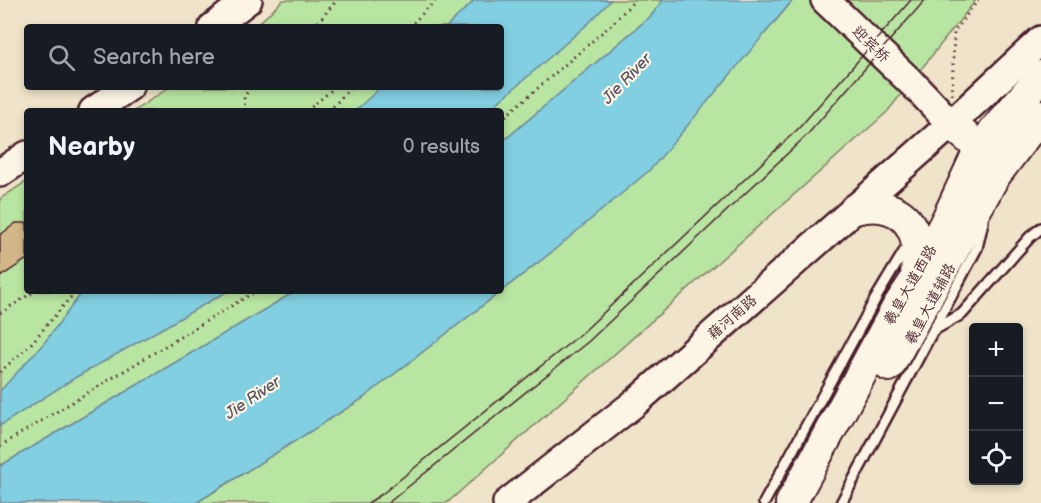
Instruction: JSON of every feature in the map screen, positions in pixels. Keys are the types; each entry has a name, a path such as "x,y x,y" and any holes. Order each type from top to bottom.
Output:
{"main road":[{"path":"217,24 248,0"},
{"name":"迎宾桥","path":"825,0 951,124"},
{"name":"藉河南路","path":"507,503 636,402 951,124 1039,50"},
{"name":"羲皇大道西路","path":"791,503 898,306 916,279 929,226 980,148 1039,50"},
{"path":"98,108 124,90"},
{"name":"羲皇大道西路","path":"814,503 923,327 994,177 1041,115"},
{"path":"951,124 980,148 994,177"},
{"path":"0,173 24,157"},
{"path":"855,209 869,205 883,206 896,211 907,221 929,226"}],"lane":[{"path":"994,177 1041,121"},
{"path":"764,503 876,298 929,226"},
{"path":"923,327 962,314 1030,237 1041,228"},
{"name":"羲皇大道辅路","path":"842,503 923,327"}],"path":[{"path":"317,24 337,0"},
{"path":"412,24 436,0"},
{"path":"504,117 612,24 635,0"},
{"path":"951,124 954,32 978,0"},
{"path":"245,108 244,97 249,90"},
{"path":"310,108 332,90"},
{"path":"332,108 348,90"},
{"path":"0,313 30,294"},
{"path":"0,372 29,346 73,294"},
{"path":"0,446 251,294"}],"green space":[{"path":"283,0 663,0 651,16 504,140 504,108 138,108 166,90 504,90 504,24 258,24"},
{"path":"793,0 976,0 887,112 447,503 196,503 362,399 498,294 504,294 504,289 553,251 767,31"},
{"path":"24,183 24,294 291,294 0,466 0,199"}],"water":[{"path":"475,0 611,0 590,22 491,108 358,108 378,90 504,90 504,24 449,24"},
{"name":"Jie River","path":"663,0 793,0 651,169 504,289 504,140 651,16"},
{"path":"81,294 223,294 73,379 0,426 0,391 44,343"},
{"name":"Jie River","path":"291,294 498,294 362,399 196,503 0,503 0,466"}],"building":[{"path":"16,223 24,223 24,261 0,277 0,235"}],"tram line":[{"path":"368,503 582,333 799,128 911,0"},
{"path":"388,503 589,341 807,135 925,0"}]}
